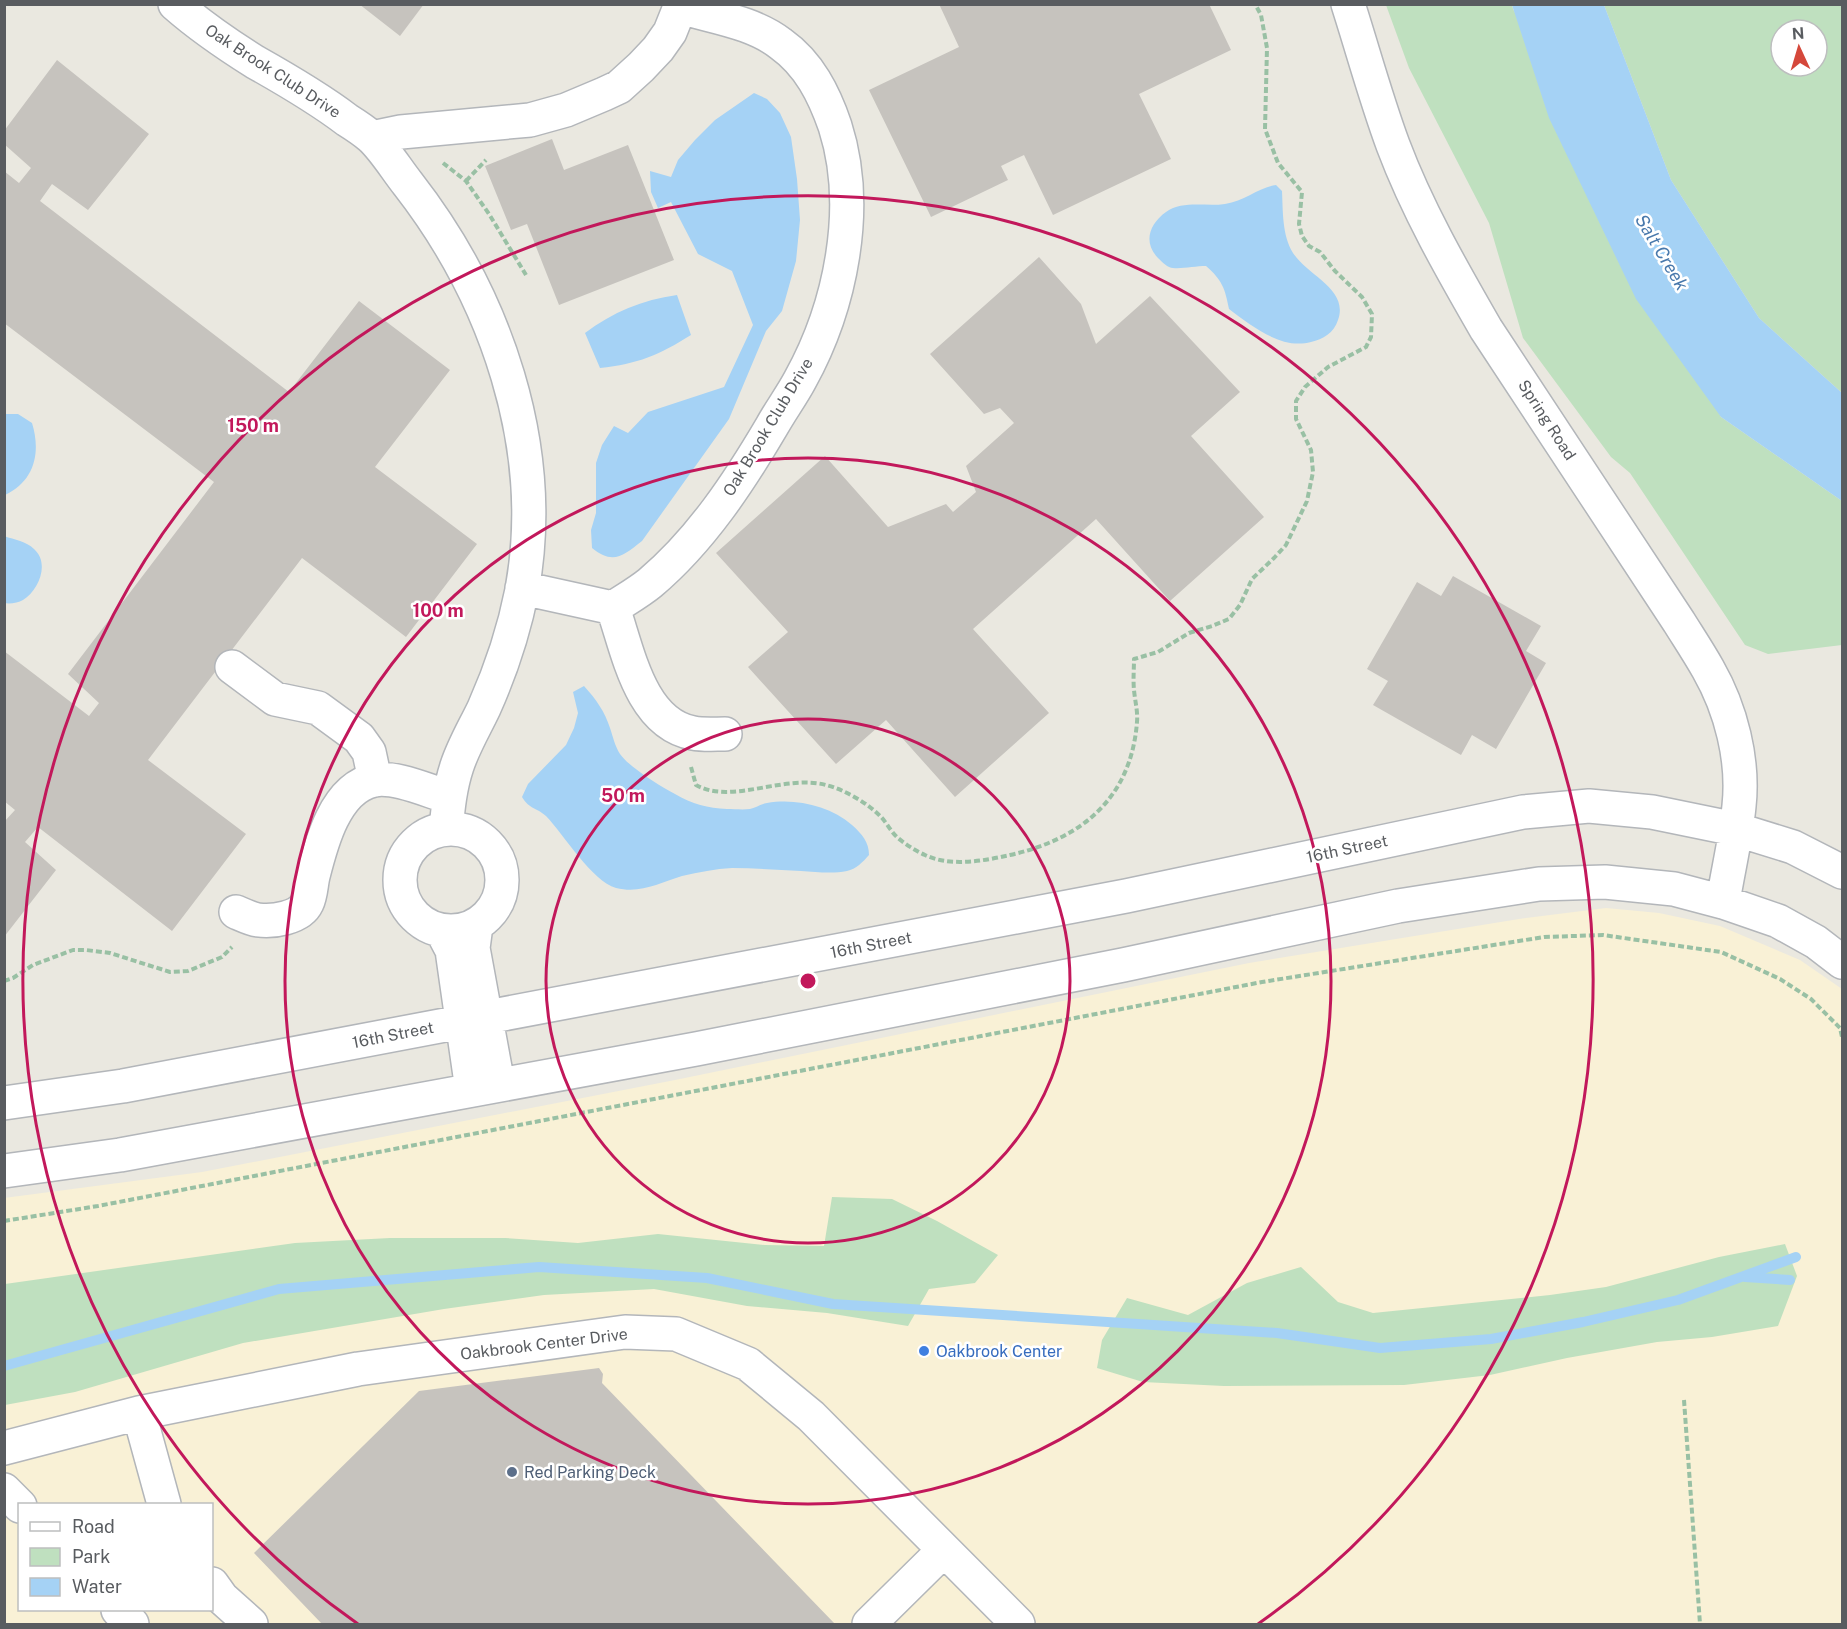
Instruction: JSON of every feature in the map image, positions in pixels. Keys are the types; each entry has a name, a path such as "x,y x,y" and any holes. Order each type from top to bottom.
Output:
{"street":[{"name":"Oak Brook Club Drive","path":"175,4 190,17 252,59 326,104 386,135 474,288 507,370 526,460 527,545 522,588 516,618 504,656 484,709 461,756 449,797 446,829"},
{"name":"Spring Road","path":"1348,4 1393,145 1410,187 1457,279 1486,329 1679,622 1722,697 1740,766 1740,806 1723,902"},
{"name":"Oak Brook Club Drive","path":"386,135 530,120 566,110 604,94 619,87 658,49 669,32 680,6 761,31 782,44 801,62 814,79 828,106 842,150 846,178 845,242 840,276 817,345 801,379 747,468 682,553 649,584 613,608"},
{"path":"522,588 613,608 637,679 649,703 664,721 692,733 725,734"},
{"path":"232,667 275,699 318,708 359,738 369,752 375,780"},
{"path":"247,916 280,919 296,914 307,904 321,845 331,820 342,802 357,786 375,780 399,782 449,797"},
{"name":"16th Street","path":"4,1103 123,1086 1126,896 1523,812 1589,806 1652,812 1736,829"},
{"path":"446,829 463,830 480,837 492,849 500,865 502,882 499,899 489,915 475,925 459,931 442,931 414,916 405,902 400,886 400,870 406,855 416,842 430,833 446,829"},
{"path":"1736,829 1793,847 1842,872"},
{"path":"4,1171 120,1155 696,1049 1123,965 1398,906 1539,884 1605,882 1674,889 1723,902 1778,921 1816,942 1842,962"},
{"path":"474,1020 475,925"},
{"path":"442,931 452,950 474,1020 485,1087"},
{"name":"Oakbrook Center Drive","path":"4,1448 139,1413 358,1369 625,1332 676,1334 748,1364 811,1416 1018,1624"},
{"path":"139,1413 164,1503"},
{"path":"4,1490 18,1504"},
{"path":"869,1624 944,1550"},
{"path":"213,1585 222,1598 251,1624"},
{"path":"119,1611 132,1624"}],"path":[{"path":"692,733 691,767 696,785 701,788 730,793 778,784 826,785 860,800 879,815 898,839 925,855 954,863 1032,850 1066,836 1096,814 1119,785 1129,764 1136,736 1138,718 1134,689 1134,658 1158,652 1189,633 1228,619 1240,605 1252,579 1286,545 1306,501 1313,472 1311,450 1296,419 1296,401 1305,387 1328,367 1366,347 1371,337 1372,314 1362,297 1335,271 1320,252 1309,246 1302,236 1299,224 1302,192 1278,163 1265,129 1267,48 1261,15 1255,4"},
{"path":"386,135 466,181 526,274"},
{"path":"4,981 38,963 73,950 110,953 170,972 188,971 222,957 247,916"},
{"path":"4,1221 98,1206 1262,982 1544,937 1603,935 1720,952 1780,979 1810,999 1840,1028 1842,1037"},
{"path":"1684,1400 1700,1624"}],"shaded area":[{"name":"Oakbrook Center","path":"1606,908 1659,913 1720,926 1800,960 1842,989 1842,1624 5,1624 4,1198 202,1172 675,1080 1249,963 1519,919"}],"green space":[{"path":"1386,5 1512,5 1721,417 1842,501 1842,645 1768,654 1745,645 1630,473 1611,457 1523,338 1489,223 1409,68"},
{"path":"1604,5 1842,5 1842,393 1759,318 1671,180"},
{"path":"832,1197 892,1199 998,1255 975,1283 929,1289 908,1326 827,1313 747,1306 654,1289 544,1295 444,1309 243,1343 75,1392 5,1405 5,1284 295,1243 390,1238 505,1238 578,1243 658,1234 765,1245 824,1246"},
{"path":"1785,1244 1797,1276 1778,1326 1712,1337 1657,1342 1490,1375 1404,1385 1224,1386 1143,1382 1097,1368 1102,1340 1127,1298 1188,1315 1247,1283 1301,1267 1338,1302 1373,1313 1606,1287 1719,1257"}],"water":[{"name":"Salt Creek","path":"1512,5 1604,5 1671,180 1759,318 1842,393 1842,501 1721,417 1636,299 1549,118"},
{"path":"754,93 767,99 780,113 791,137 797,179 800,220 796,261 782,311 766,331 729,419 642,541 618,557 606,556 592,548 591,530 596,513 596,463 602,445 614,426 628,433 648,412 724,387 753,325 732,271 698,254 671,202 658,208 651,192 650,171 671,177 678,160 695,140 715,120"},
{"path":"1276,185 1282,191 1285,231 1289,246 1300,261 1333,291 1338,300 1340,309 1336,325 1324,337 1311,342 1289,343 1257,329 1229,309 1222,285 1206,266 1171,268 1153,252 1149,240 1155,222 1173,208 1232,202"},
{"path":"677,295 691,335 648,358 600,368 585,333 628,308"},
{"path":"5,414 18,414 32,423 36,445 29,474 15,489 5,495"},
{"path":"4,536 31,546 41,561 41,576 34,590 23,600 14,603 4,603"},
{"path":"584,686 603,711 620,754 637,770 661,786 688,800 713,808 747,809 767,803 789,802 823,808 843,818 859,832 866,842 869,855 856,867 842,872 732,868 682,876 642,889 616,888 607,884 588,867 546,816 522,797 528,784 566,745 578,713 573,692"}],"building":[{"path":"359,4 424,4 400,36"},
{"path":"939,4 1209,4 1231,50 1139,94 1171,159 1053,215 1024,155 1001,166 1008,180 931,217 869,90 959,47"},
{"path":"57,60 149,134 88,210 52,184 40,201 289,392 359,301 450,370 375,467 477,544 406,637 302,558 148,760 246,834 172,931 38,827 25,842 56,870 4,937 4,822 15,810 4,801 4,651 89,716 99,703 68,674 214,482 4,323 4,171 19,183 31,168 4,144 4,131"},
{"path":"552,139 564,170 628,145 674,260 559,305 527,224 511,230 485,166"},
{"path":"1039,257 1081,304 1096,344 1150,296 1240,392 1191,436 1264,517 1170,601 1096,519 973,629 1049,713 955,797 886,720 836,764 748,667 788,632 716,553 825,456 888,527 946,504 953,512 976,492 966,466 1014,423 1000,408 984,414 930,354"},
{"path":"1453,576 1541,626 1526,651 1546,663 1496,749 1472,735 1461,755 1373,705 1388,681 1367,669 1417,582 1441,596"},
{"name":"Red Parking Deck","path":"599,1368 603,1374 602,1383 835,1624 322,1624 254,1553 419,1391"}],"waterway":[{"path":"4,1366 279,1289 539,1267 707,1278 833,1304 1277,1333 1380,1348 1491,1339 1583,1322 1678,1300 1796,1257"},
{"path":"1745,1277 1790,1280"}],"place":[{"name":"Oakbrook Center","path":"924,1351"},
{"name":"Red Parking Deck","path":"512,1472"}]}
